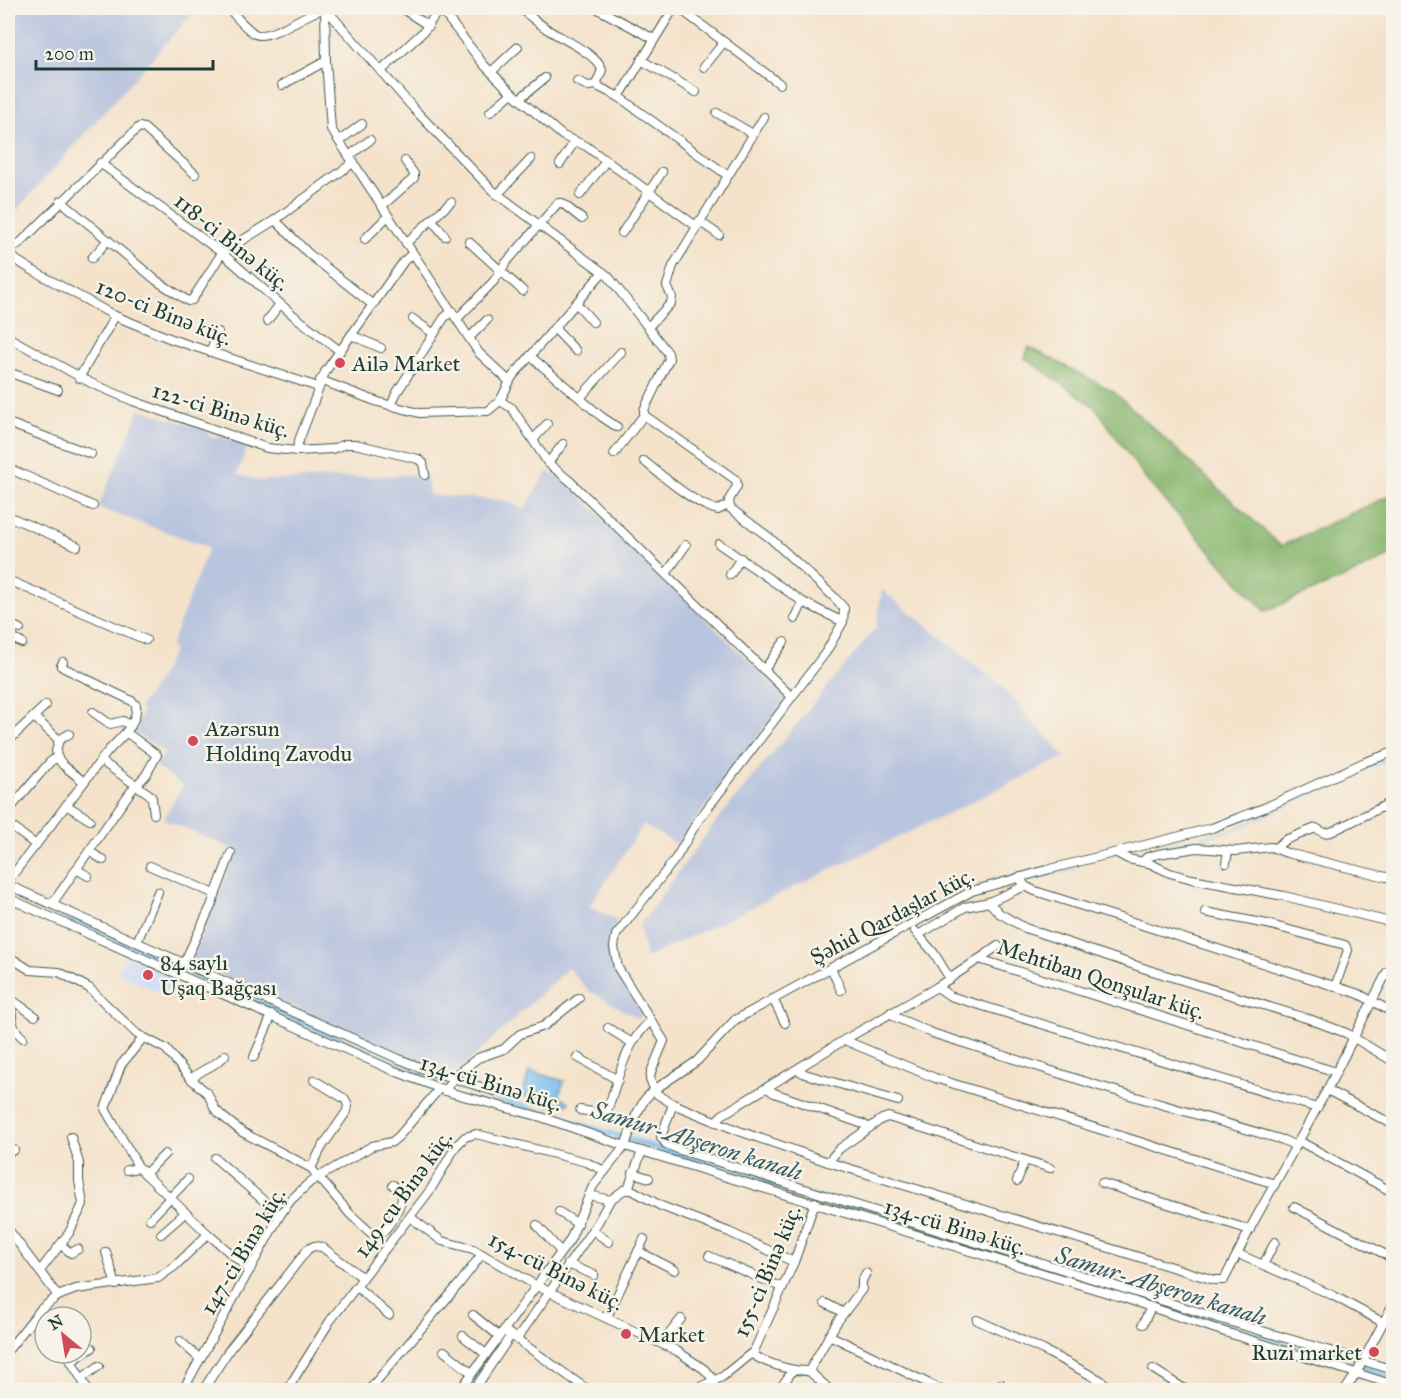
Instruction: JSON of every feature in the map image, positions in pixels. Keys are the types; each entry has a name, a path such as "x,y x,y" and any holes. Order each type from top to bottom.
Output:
{"street":[{"path":"228,8 255,33 264,36 314,11 325,8"},
{"path":"325,8 330,125 412,254 483,359 509,381"},
{"path":"325,8 415,110 497,195 603,272 667,350 669,356 644,410 644,415 614,454"},
{"path":"401,8 429,26"},
{"path":"381,71 429,26 440,8 491,72 515,96 558,132 586,146 649,192 719,235"},
{"path":"519,8 601,65 603,70 597,85"},
{"path":"596,8 654,39"},
{"path":"619,97 654,39 676,8 780,84"},
{"path":"704,67 724,42"},
{"path":"491,72 518,47"},
{"path":"641,60 696,92"},
{"path":"282,85 326,61"},
{"path":"490,112 544,78"},
{"path":"577,81 588,86 597,85 619,97 727,175"},
{"path":"717,113 753,134"},
{"path":"649,326 671,303 672,297 667,286 671,270 764,117"},
{"path":"339,141 362,124"},
{"path":"8,251 21,242 136,129 142,127 195,174"},
{"path":"62,201 167,289 188,301 192,300 222,253 275,220 351,159 370,140"},
{"path":"560,164 575,141"},
{"path":"497,195 531,159"},
{"path":"580,195 606,160"},
{"path":"382,206 414,178 414,174 405,161"},
{"name":"118-ci Binə küç.","path":"100,163 222,253 280,304 339,351"},
{"path":"622,233 662,172"},
{"path":"406,243 451,202"},
{"path":"391,406 396,394 444,318 454,315 494,281 505,264 560,202 582,219"},
{"path":"364,239 388,216"},
{"path":"275,220 309,254 373,304"},
{"path":"432,220 445,236"},
{"path":"92,258 108,240"},
{"path":"469,242 524,291"},
{"name":"120-ci Binə küç.","path":"8,251 16,260 32,270 115,316 210,352 391,406 428,414 482,412 492,409 500,401"},
{"path":"297,451 319,383 339,351 404,261 412,254"},
{"path":"603,272 509,381 500,401 512,408 548,463 570,481 792,697"},
{"path":"576,303 593,322"},
{"path":"267,321 280,304"},
{"path":"79,378 115,316"},
{"path":"413,319 434,334"},
{"path":"469,338 487,320"},
{"path":"554,328 576,351"},
{"path":"210,352 218,332"},
{"path":"351,335 381,348"},
{"name":"122-ci Binə küç.","path":"8,337 79,378 133,401 274,450 332,449 346,444 355,444 418,459 423,463 425,475"},
{"path":"580,398 621,352"},
{"path":"530,356 606,420 618,427"},
{"path":"8,372 58,390"},
{"path":"644,415 736,480 737,486 728,505 718,510 705,505 666,480 644,461"},
{"path":"8,423 92,454"},
{"path":"533,440 547,424"},
{"path":"548,463 563,444"},
{"path":"8,468 93,506"},
{"path":"728,505 770,538 840,602 844,612 843,622 826,652 697,822 676,858 616,935 614,947 618,968 664,1041 650,1076 654,1090 664,1099 715,1122 828,1162 1214,1280 1224,1280 1327,1090 1387,972"},
{"path":"8,516 77,546"},
{"path":"719,544 803,602 843,622"},
{"path":"666,574 686,545"},
{"path":"730,575 741,558"},
{"path":"8,580 146,640"},
{"path":"795,619 803,602"},
{"path":"8,628 12,625 20,629"},
{"path":"8,636 22,643"},
{"path":"764,670 784,642"},
{"path":"63,662 61,666 64,668 135,703 137,709 129,729 84,782 8,883 399,1059 494,1091"},
{"path":"8,741 46,705"},
{"path":"52,904 146,775 157,755 123,721 110,724 93,712"},
{"path":"34,717 59,740"},
{"path":"69,734 59,740 57,758 84,782"},
{"name":"Şəhid Qardaşlar küç.","path":"460,1390 486,1354 508,1335 537,1286 573,1235 596,1182 627,1141 640,1106 654,1090 697,1061 735,1020 972,891 1230,822 1365,762 1392,755"},
{"path":"8,812 50,762 57,758"},
{"path":"101,761 152,798 154,814"},
{"path":"1275,848 1285,840 1316,828 1324,833 1330,832 1394,801"},
{"path":"66,806 90,820"},
{"path":"8,824 36,845"},
{"path":"1142,862 1147,857 1182,849 1209,848 1228,851 1266,847 1386,877 1394,871"},
{"path":"89,851 103,860"},
{"path":"1226,863 1228,851"},
{"path":"184,963 216,894 231,853"},
{"path":"1117,853 1128,859 1192,879 1284,896 1394,923"},
{"path":"150,866 216,894"},
{"path":"76,869 88,876"},
{"path":"1020,877 1025,886 1035,891 1335,987 1373,1000 1394,1013"},
{"path":"918,934 965,907 988,902 1025,886"},
{"path":"137,942 158,892"},
{"name":"134-cü Binə küç.","path":"8,898 442,1090 627,1141 642,1151 815,1202 1394,1385"},
{"path":"988,902 995,910 1025,928 1149,970 1309,1019 1353,1036 1394,1062"},
{"path":"1205,912 1267,924 1345,945 1348,950 1335,987"},
{"path":"909,925 934,953 950,979"},
{"path":"979,959 998,946"},
{"path":"8,956 30,970 59,972 82,983 143,1038 166,1049 190,1079 208,1094 215,1109 232,1124 242,1132 311,1168 360,1225 375,1234 382,1232 402,1203 402,1194 393,1185"},
{"name":"Mehtiban Qonşular küç.","path":"715,1122 722,1115 891,1012 937,987 979,959 1336,1072"},
{"path":"831,968 841,990"},
{"path":"937,987 950,996 1317,1108"},
{"path":"453,1077 482,1055 504,1049 520,1034 549,1023 579,998"},
{"path":"8,999 35,1016"},
{"path":"8,999 12,1026 23,1038"},
{"path":"773,999 785,1023"},
{"path":"891,1012 898,1019 932,1033 1099,1086 1298,1144 1394,1193"},
{"path":"254,1057 272,1015"},
{"path":"580,1110 604,1114 607,1111 632,1043 638,1032 651,1021"},
{"path":"608,1028 632,1043"},
{"path":"143,1038 121,1065 105,1109 142,1171 207,1234 250,1270"},
{"path":"844,1040 935,1078 1275,1184"},
{"path":"190,1079 204,1068 218,1063 225,1055"},
{"path":"577,1057 618,1080"},
{"path":"798,1070 898,1101"},
{"name":"147-ci Binə küç.","path":"183,1390 280,1215 301,1190 372,1146 392,1142 453,1077"},
{"path":"311,1168 317,1154 337,1126 348,1105 345,1099 314,1080"},
{"path":"767,1088 774,1093 869,1128"},
{"path":"1327,1090 1394,1125"},
{"path":"673,1104 660,1133 666,1144 1362,1361 1393,1368"},
{"path":"828,1162 839,1149 882,1119 888,1118 1050,1168"},
{"name":"149-cu Binə küç.","path":"287,1390 330,1321 410,1217 442,1172 456,1146 470,1135 476,1134 586,1162 605,1171"},
{"path":"40,1271 69,1233 83,1204 79,1163 71,1137"},
{"path":"474,1390 508,1335 549,1290 592,1230 610,1200 628,1189 642,1151"},
{"path":"127,1170 142,1171 165,1154"},
{"path":"215,1158 280,1215"},
{"path":"1017,1181 1025,1160"},
{"path":"633,1173 649,1178"},
{"path":"150,1219 188,1179"},
{"path":"1102,1183 1250,1230"},
{"path":"628,1189 661,1206 729,1232 794,1262"},
{"path":"590,1195 610,1200"},
{"name":"155-ci Binə küç.","path":"693,1390 714,1381 752,1354 757,1347 794,1262 815,1202"},
{"path":"1294,1207 1394,1259"},
{"path":"161,1234 185,1212"},
{"path":"559,1212 578,1224"},
{"name":"154-cü Binə küç.","path":"410,1217 442,1241 468,1247 537,1286 662,1343 695,1362 714,1381"},
{"path":"537,1224 561,1252"},
{"path":"930,1239 933,1228"},
{"path":"8,1229 58,1296"},
{"path":"592,1230 609,1242"},
{"path":"46,1305 58,1296 76,1289 158,1278 167,1273 207,1234"},
{"path":"607,1317 644,1239"},
{"path":"1263,1265 1275,1242"},
{"path":"61,1245 71,1253 78,1249"},
{"path":"203,1390 229,1350 311,1247 322,1246 363,1278"},
{"path":"638,1251 675,1270"},
{"path":"106,1252 116,1285"},
{"path":"369,1390 460,1284 482,1254"},
{"path":"1238,1254 1332,1295 1382,1322"},
{"path":"709,1256 783,1288"},
{"path":"568,1264 594,1275"},
{"path":"809,1371 829,1335 862,1289 862,1281 866,1273"},
{"path":"357,1287 390,1316"},
{"path":"1345,1390 1356,1374 1394,1302"},
{"path":"825,1303 844,1312"},
{"path":"1143,1324 1151,1307"},
{"path":"473,1315 508,1335 588,1390"},
{"path":"8,1350 33,1319"},
{"path":"662,1343 681,1319"},
{"path":"977,1320 1043,1350 1100,1380 1113,1390"},
{"path":"829,1335 928,1387 942,1390"},
{"path":"463,1336 486,1354"},
{"path":"180,1341 200,1359"},
{"path":"444,1351 472,1373"},
{"path":"752,1354 793,1370 809,1371 830,1390"},
{"path":"74,1365 88,1390"},
{"path":"82,1378 99,1366"},
{"path":"1153,1368 1186,1390"},
{"path":"793,1370 782,1387 793,1390"},
{"path":"569,1390 577,1382"}],"shaded area":[{"path":"8,8 197,8 8,220"},
{"path":"140,409 207,431 209,436 216,439 220,436 248,445 237,474 259,481 427,474 429,495 508,501 524,510 547,472 563,479 787,698 677,844 643,825 589,907 617,920 611,934 610,957 617,976 642,1014 639,1019 588,990 568,968 462,1068 453,1073 443,1073 191,961 236,850 163,819 183,786 156,767 165,752 133,732 143,711 139,708 162,674 174,649 170,647 209,547 98,508"},
{"path":"882,590 999,684 1065,757 646,958 639,926 710,829 876,628"},
{"name":"84 saylı Uşaq Bağçası","path":"126,955 179,977 173,992 162,987 159,992 118,973"}],"green space":[{"path":"1029,347 1113,391 1281,546 1393,494 1393,554 1346,577 1265,611 1147,481 1096,408 1025,358"}],"water":[{"path":"529,1071 564,1081 559,1096 569,1102 568,1105 557,1103 555,1107 522,1096"}],"waterway":[{"path":"1129,855 1233,830 1385,760"},
{"path":"1029,880 1077,868"},
{"name":"Samur-Abşeron kanalı","path":"8,891 413,1072 1394,1378"}],"place":[{"name":"Ailә Market","path":"340,363"},
{"name":"Azərsun Holdinq Zavodu","path":"193,741"},
{"name":"84 saylı Uşaq Bağçası","path":"148,975"},
{"name":"Market","path":"626,1334"},
{"name":"Ruzi market","path":"1374,1352"}]}
